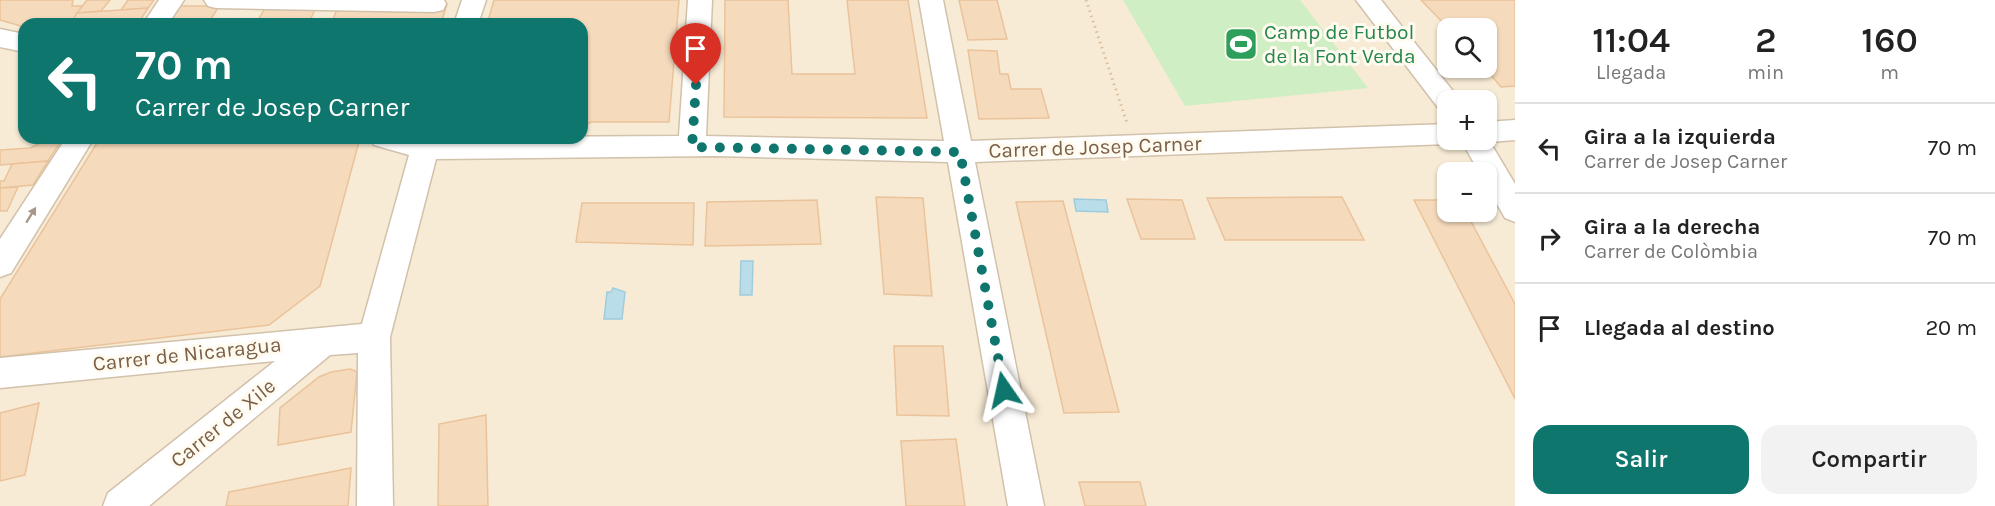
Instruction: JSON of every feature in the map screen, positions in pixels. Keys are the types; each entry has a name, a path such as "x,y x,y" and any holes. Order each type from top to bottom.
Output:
{"street":[{"path":"159,18 172,0"},
{"path":"216,0 434,4"},
{"path":"468,18 474,0"},
{"path":"692,147 700,0"},
{"path":"931,0 1026,506"},
{"path":"1368,0 1439,90"},
{"path":"0,38 18,42"},
{"path":"1497,131 1515,130"},
{"name":"Carrer de Josep Carner","path":"426,144 960,152 1437,134"},
{"path":"0,264 76,144"},
{"path":"375,506 374,337 426,144"},
{"path":"1481,150 1514,207"},
{"name":"Carrer de Nicaragua","path":"0,373 374,337"},
{"name":"Carrer de Xile","path":"121,506 324,341"}],"path":[{"path":"1086,0 1135,146"}],"shaded area":[{"path":"0,0 1515,0 1515,506 0,506"}],"green space":[{"name":"Camp de Futbol de la Font Verda","path":"1123,0 1300,0 1368,88 1185,106"}],"water":[{"path":"1074,199 1106,200 1108,212 1076,211"},
{"path":"741,261 753,261 752,295 740,295"},
{"path":"613,288 625,292 622,319 604,319 607,292 611,292"}],"building":[{"path":"0,0 73,0 72,6 83,6 74,18 18,18 18,25 0,20"},
{"path":"87,0 110,0 101,11 77,13"},
{"path":"128,0 154,0 148,8 121,10"},
{"path":"494,0 679,0 669,122 588,123 588,18 489,18"},
{"path":"725,0 788,0 792,74 855,74 847,0 908,0 927,118 724,117"},
{"path":"959,0 997,0 1007,39 968,40"},
{"path":"1421,0 1515,0 1515,86 1501,87 1493,78 1497,78 1497,18 1438,18"},
{"path":"269,1 319,2 311,18 259,18"},
{"path":"340,2 447,4 443,18 333,18"},
{"path":"177,6 219,6 212,18 167,18"},
{"path":"148,8 142,18 74,18 77,13"},
{"path":"968,50 997,51 1000,74 1008,74 1011,89 1041,89 1049,118 979,119"},
{"path":"39,144 59,144 48,161 0,165 0,150 30,148"},
{"path":"96,144 358,144 320,286 269,325 0,357 0,299"},
{"path":"48,161 33,185 0,188 0,181 4,181 12,164"},
{"path":"18,187 7,211 0,211 0,188"},
{"path":"876,197 923,198 932,296 884,294"},
{"path":"1342,197 1364,240 1225,240 1207,198"},
{"path":"1127,199 1182,200 1195,239 1141,239"},
{"path":"817,200 821,244 705,246 707,202"},
{"path":"1414,200 1437,200 1437,222 1471,222 1515,304 1515,399"},
{"path":"1063,201 1119,412 1064,413 1016,202"},
{"path":"582,203 694,203 693,245 576,242"},
{"path":"894,346 943,346 949,416 897,415"},
{"path":"350,369 357,372 351,432 278,445 280,408 319,377 331,372"},
{"path":"39,403 25,475 0,481 0,413"},
{"path":"486,415 488,506 438,506 439,424"},
{"path":"956,439 965,506 906,506 901,441"},
{"path":"351,468 348,506 226,506 229,492"},
{"path":"1079,482 1140,482 1146,506 1085,506"}],"place":[{"name":"Camp de Futbol de la Font Verda","path":"1241,44"}],"route":[{"path":"696,85 692,147 960,152 1004,390"}]}
